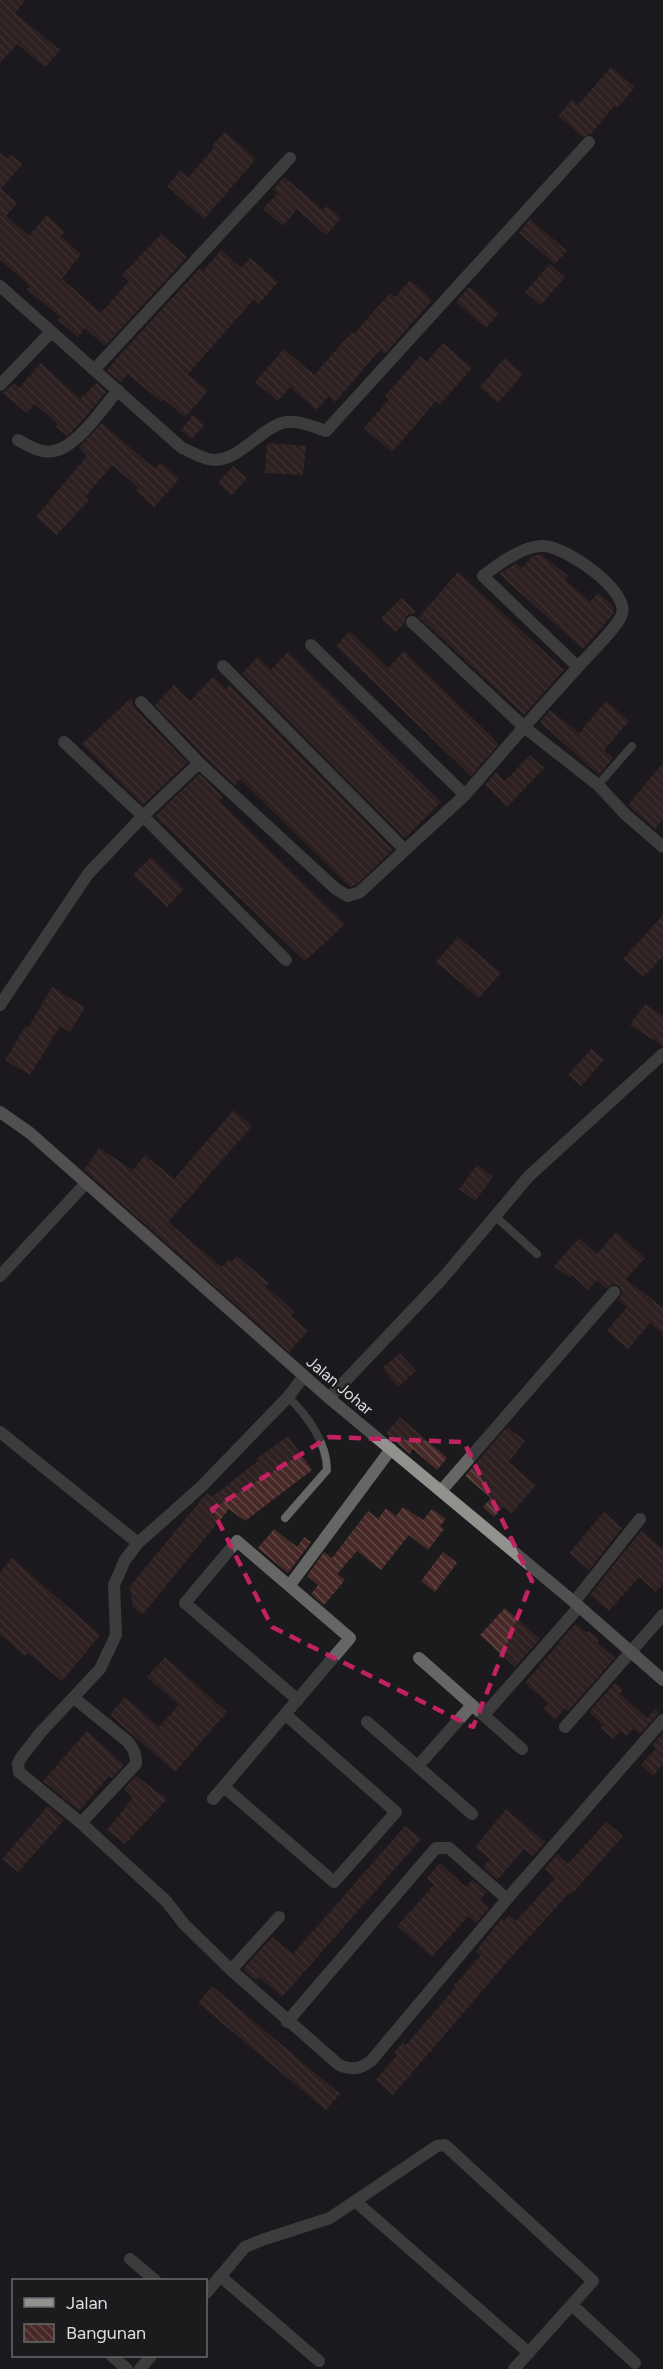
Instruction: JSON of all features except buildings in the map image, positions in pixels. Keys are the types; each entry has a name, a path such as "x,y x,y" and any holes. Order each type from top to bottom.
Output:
{"street":[{"path":"0,286 182,448 208,459 234,455 278,424 302,422 326,431 589,142"},
{"path":"94,370 290,158"},
{"path":"0,385 51,332"},
{"path":"18,440 37,450 52,452 63,448 74,441 118,390"},
{"path":"141,702 199,763 336,889 348,896 360,892 465,795 524,727 578,667 615,625 623,612 622,600 614,591 578,559 561,550 543,546 521,552 502,561 483,576 578,667"},
{"path":"412,622 524,727 598,785 625,814 662,845"},
{"path":"311,645 465,795"},
{"path":"224,666 405,850"},
{"path":"64,742 143,816 286,960"},
{"path":"0,1005 88,874 143,816 199,763"},
{"path":"329,1398 442,1279 529,1176 663,1054"},
{"name":"Jalan Johar","path":"1,1114 30,1133 329,1398 576,1604 663,1680"},
{"path":"0,1276 86,1183"},
{"path":"441,1491 614,1292"},
{"path":"304,1376 288,1397 202,1486 138,1543 124,1560 114,1586 116,1635 100,1669 41,1732 20,1759 19,1772 81,1823 166,1901 184,1924 287,2022 339,2065 352,2070 361,2068 371,2061 507,1899 663,1720"},
{"path":"0,1432 138,1543"},
{"path":"290,1585 391,1449"},
{"path":"484,1715 576,1604 640,1519"},
{"path":"213,1799 286,1715 350,1638 237,1541 185,1603 298,1700"},
{"path":"565,1727 663,1615"},
{"path":"419,1658 522,1749"},
{"path":"74,1698 127,1741 136,1757 136,1764 81,1823"},
{"path":"418,1766 472,1705"},
{"path":"224,1787 334,1882 396,1812 286,1715"},
{"path":"367,1722 472,1814"},
{"path":"287,2022 436,1848 449,1848 507,1899"},
{"path":"231,1970 279,1917"},
{"path":"207,2292 244,2247 330,2218 437,2146 445,2145 593,2281 514,2369"},
{"path":"355,2201 529,2353"},
{"path":"130,2259 153,2279"},
{"path":"220,2276 319,2361"},
{"path":"572,2305 635,2363"},
{"path":"114,2357 127,2369"},
{"path":"140,2369 149,2357"}],"lane":[{"path":"598,785 632,746"},
{"path":"495,1216 537,1254"},
{"path":"285,1518 327,1470 324,1446 297,1406 288,1397"}],"highlighted area":[{"path":"329,1437 464,1442 532,1581 473,1727 272,1627 212,1509"}]}
